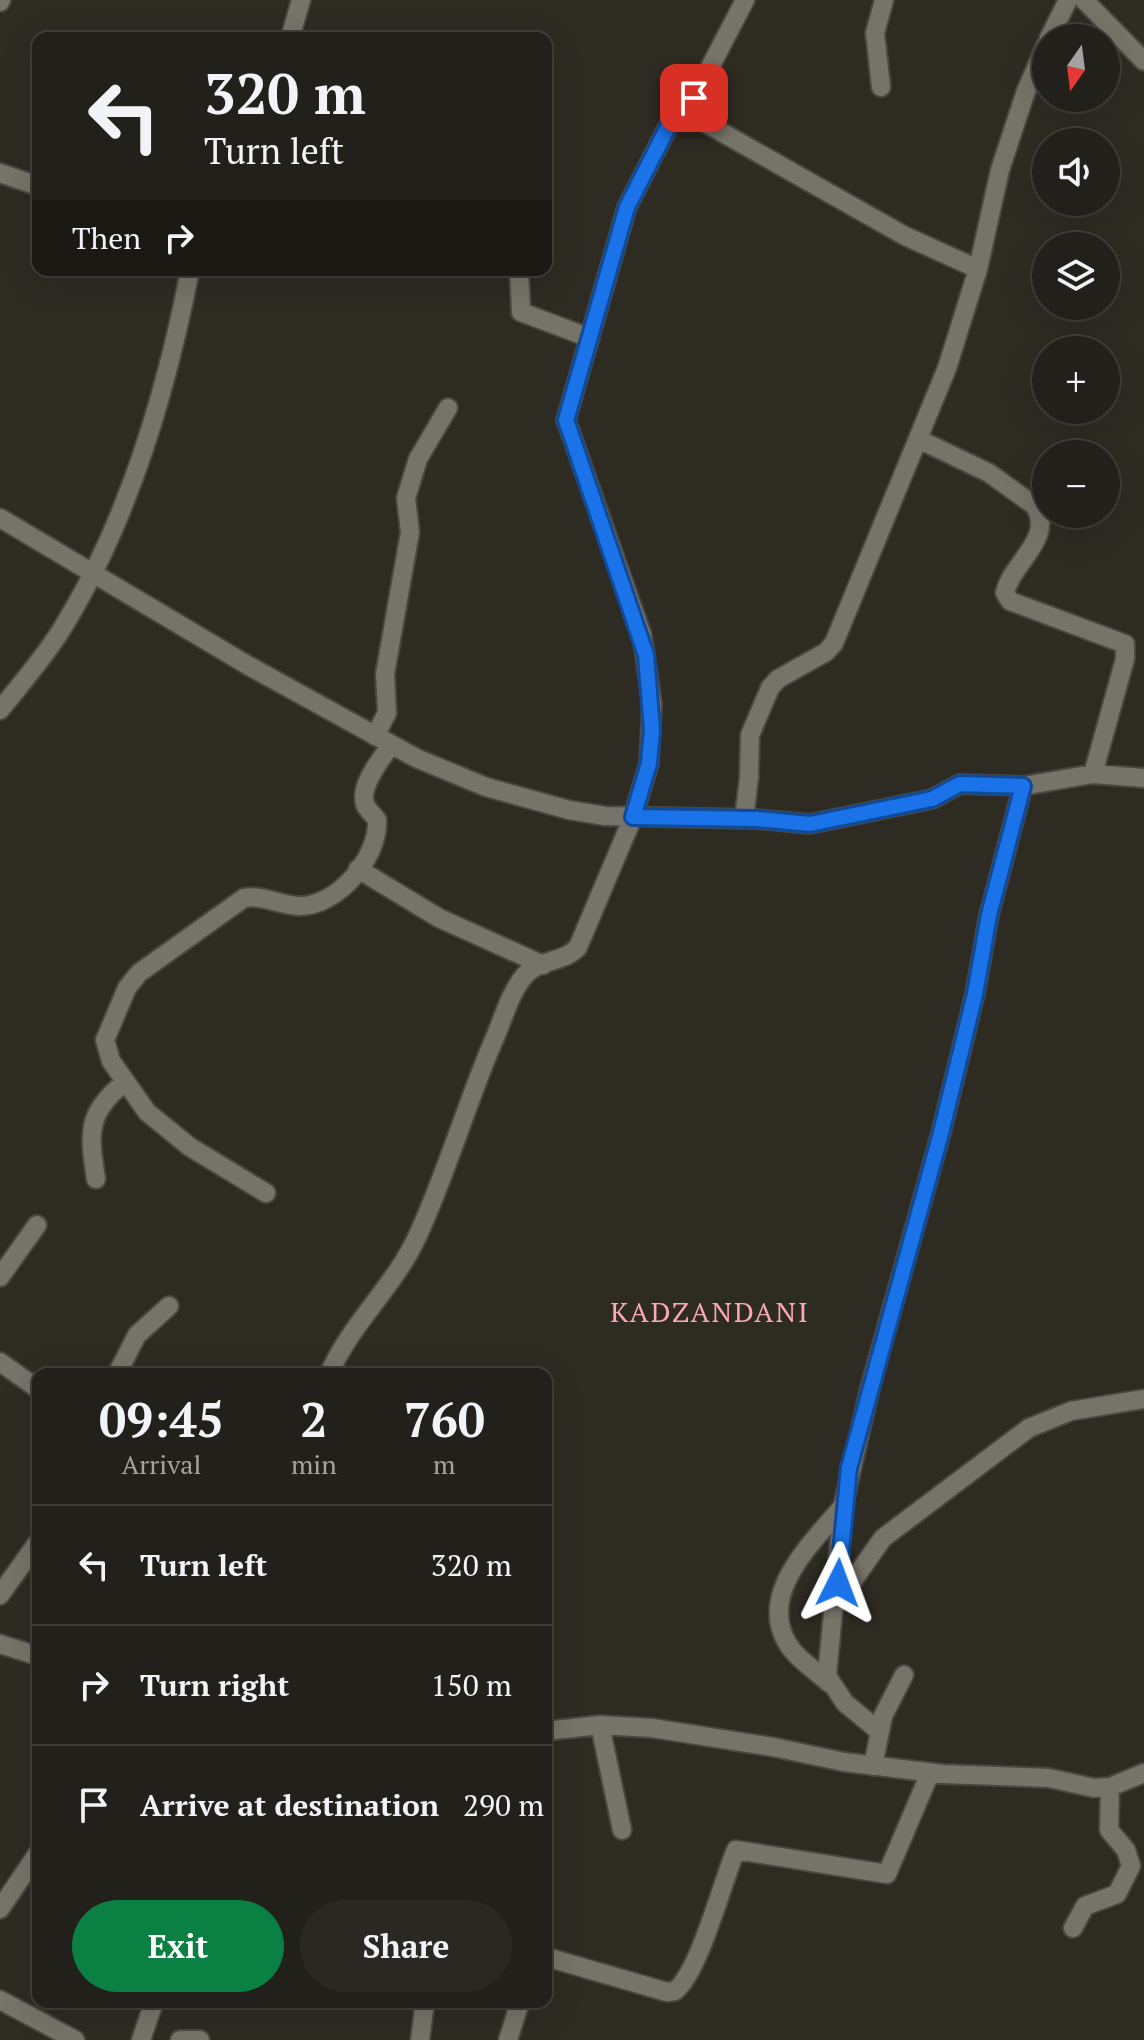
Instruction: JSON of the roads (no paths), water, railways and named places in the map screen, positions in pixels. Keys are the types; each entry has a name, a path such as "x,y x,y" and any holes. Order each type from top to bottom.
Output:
{"street":[{"path":"292,32 301,0"},
{"path":"332,1368 351,1334 386,1289 418,1237 477,1077 517,989 533,968 570,956 578,947 633,817 649,763 652,730 646,655 566,420 627,207 670,123 684,111 745,0"},
{"path":"881,87 875,33 884,0"},
{"path":"1056,24 1068,0"},
{"path":"1084,0 1144,61"},
{"path":"744,819 750,735 770,688 778,679 816,659 834,643 947,368 978,269 1000,170 1032,77"},
{"path":"684,111 905,236 978,269"},
{"path":"0,173 32,184"},
{"path":"0,710 59,633 92,575 135,469 188,276"},
{"path":"521,276 521,312 590,338"},
{"path":"266,1193 190,1147 143,1108 124,1083 106,1050 105,1040 127,988 139,973 244,898 307,906 337,893 358,869 378,829 377,820 365,804 365,795 383,740 387,713 385,674 410,532 406,498 418,459 448,408"},
{"path":"918,439 989,473 1035,506 1039,513 1038,536 1008,582 1005,593 1010,601 1125,644 1125,659 1093,774"},
{"path":"0,518 92,575 383,740 462,779 528,800 592,815 817,823 932,799 960,784 1023,786 1093,774 1144,778"},
{"path":"829,1683 827,1670 843,1506 852,1454 941,1133 975,994 989,915 1023,786"},
{"path":"358,869 439,918 543,965"},
{"path":"96,1179 91,1148 97,1109 124,1083"},
{"path":"0,1277 37,1225"},
{"path":"120,1368 137,1335 169,1306"},
{"path":"0,1362 32,1385"},
{"path":"834,1607 883,1538 1029,1428 1071,1411 1144,1399"},
{"path":"843,1506 796,1564 779,1599 783,1629 791,1648 829,1683 857,1716 879,1731"},
{"path":"0,1595 32,1550"},
{"path":"0,1644 32,1654"},
{"path":"873,1766 886,1706 904,1675"},
{"path":"552,1730 600,1725 652,1728 873,1766 930,1773 1049,1778 1094,1788 1110,1787 1144,1773"},
{"path":"600,1725 622,1830"},
{"path":"552,1959 667,1992 675,1991 685,1978 713,1916 736,1850 887,1874 930,1773"},
{"path":"1073,1928 1085,1906 1117,1894 1136,1872 1109,1830 1110,1787"},
{"path":"0,1909 32,1862"},
{"path":"0,2000 38,2033 75,2040"},
{"path":"141,2040 152,2008"},
{"path":"420,2040 424,2008"},
{"path":"508,2040 518,2008"},
{"path":"180,2040 200,2040"}],"district":[{"name":"KADZANDANI","path":"710,1312"}]}
